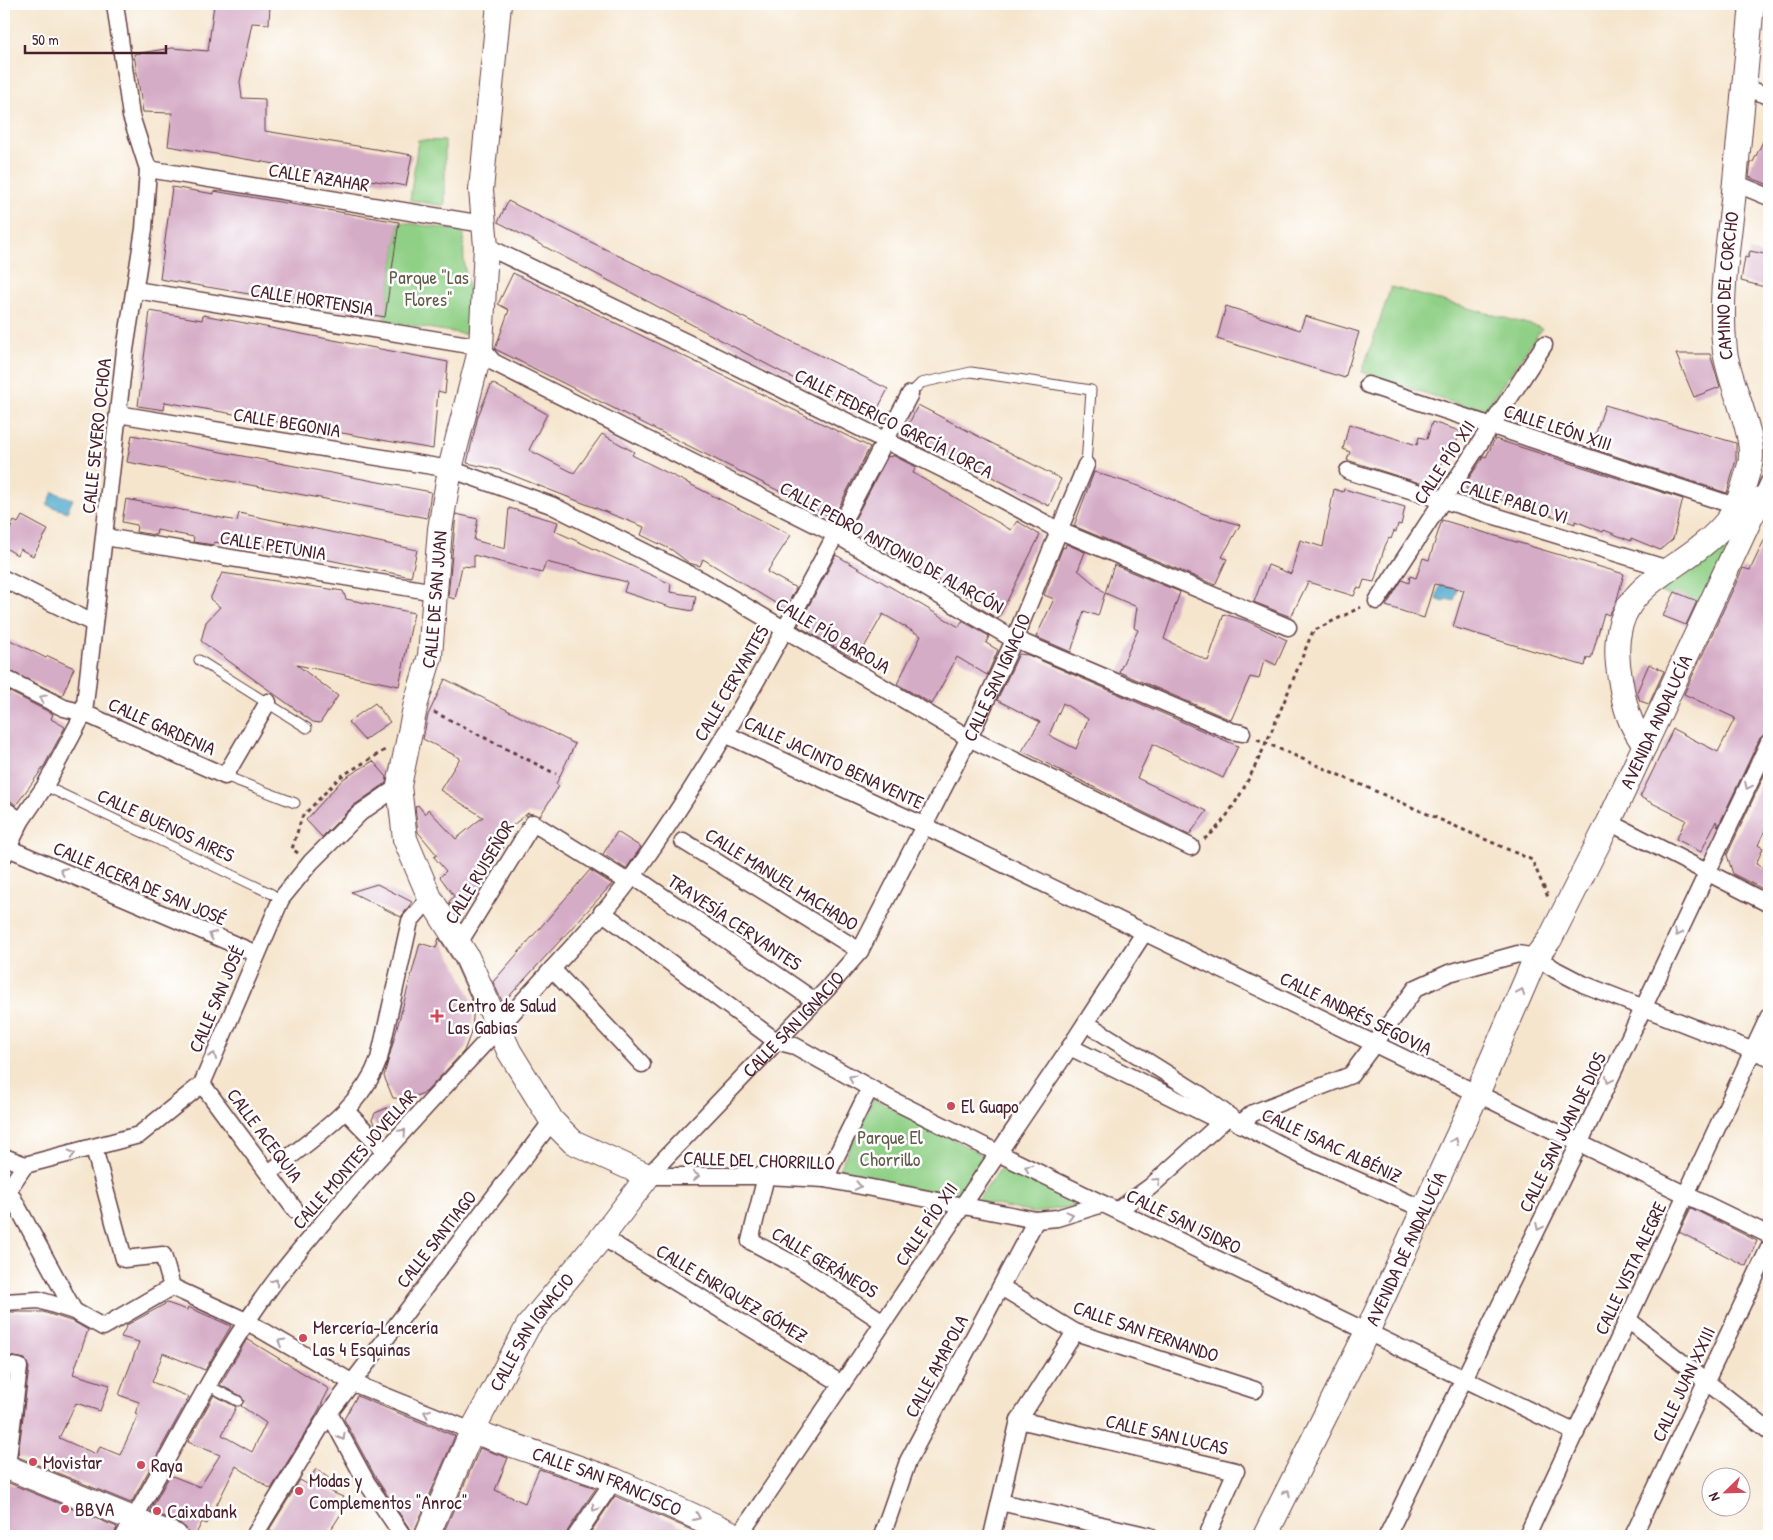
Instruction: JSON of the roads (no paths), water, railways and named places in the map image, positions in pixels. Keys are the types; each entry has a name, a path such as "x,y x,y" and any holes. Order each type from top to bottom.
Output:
{"street":[{"name":"CALLE SEVERO OCHOA","path":"6,852 22,821 45,786 84,713 130,316 136,290 148,169 131,116 115,4"},
{"name":"CALLE DE SAN JUAN","path":"499,4 481,190 485,235 481,347 450,469 440,529 430,656 416,703 400,786 405,839 430,898 459,943 509,1051 552,1121 573,1142 648,1176"},
{"name":"CAMINO DEL CORCHO","path":"1645,745 1635,733 1626,713 1616,658 1620,627 1634,596 1646,585 1709,541 1729,519 1751,462 1752,445 1728,368 1725,349 1724,284 1752,4"},
{"path":"1744,88 1769,96"},
{"name":"CALLE AZAHAR","path":"148,169 485,235"},
{"path":"1735,183 1769,197"},
{"name":"CALLE FEDERICO GARCÍA LORCA","path":"485,235 1058,530 1288,627"},
{"name":"CALLE HORTENSIA","path":"136,290 481,347"},
{"name":"CALLE PÍO XII","path":"1377,600 1544,345"},
{"name":"CALLE PEDRO ANTONIO DE ALARCÓN","path":"481,347 493,362 834,534 1016,638 1231,731 1242,733"},
{"name":"CALLE LEÓN XIII","path":"1368,385 1490,427 1735,506"},
{"name":"CALLE CERVANTES","path":"498,1029 630,879 676,812 725,734 785,629 910,394"},
{"name":"CALLE BEGONIA","path":"118,414 450,469"},
{"name":"CALLE SAN IGNACIO","path":"427,1536 472,1431 528,1326 602,1238 648,1176 815,1002 860,951 926,826 1016,638 1058,530 1086,465"},
{"name":"CALLE PÍO BAROJA","path":"450,469 552,505 701,580 969,738 1191,847"},
{"name":"CALLE PABLO VI","path":"1348,471 1668,569"},
{"name":"AVENIDA ANDALUCÍA","path":"1536,957 1550,939 1609,822 1766,494"},
{"name":"CALLE PETUNIA","path":"105,537 435,592"},
{"path":"4,579 93,623"},
{"name":"CALLE GARDENIA","path":"4,678 64,708 84,713 225,776 268,702"},
{"name":"CALLE JACINTO BENAVENTE","path":"725,734 926,826"},
{"name":"CALLE SAN JUAN DE DIOS","path":"1387,1536 1579,1144 1769,742"},
{"name":"CALLE SAN JOSÉ","path":"25,1165 140,1135 202,1084 281,899 311,862 360,813 400,786"},
{"path":"4,809 22,821"},
{"name":"TRAVESÍA CERVANTES","path":"533,822 630,879 815,1002"},
{"name":"CALLE RUISEÑOR","path":"459,943 533,822"},
{"path":"1609,822 1769,904"},
{"name":"CALLE ANDRÉS SEGOVIA","path":"926,826 1769,1235"},
{"name":"CALLE MANUEL MACHADO","path":"683,841 860,951"},
{"name":"CALLE ACERA DE SAN JOSÉ","path":"6,852 257,954"},
{"path":"269,1173 346,1111 372,1078 379,1059 410,921 430,898"},
{"name":"CALLE SAN ISIDRO","path":"602,912 776,1041 795,1046 870,1088 998,1153 1576,1433"},
{"name":"CALLE PÍO XII","path":"739,1536 1070,1047 1144,933"},
{"name":"CALLE DEL CHORRILLO","path":"648,1176 766,1176 825,1179 1036,1220 1057,1218 1110,1207 1150,1187 1229,1121 1351,1075 1416,988 1448,974 1518,954 1536,957"},
{"path":"1536,957 1583,984 1769,1057"},
{"name":"AVENIDA DE ANDALUCÍA","path":"1265,1536 1367,1332 1476,1094 1536,957"},
{"path":"552,969 642,1064"},
{"name":"CALLE VISTA ALEGRE","path":"1527,1536 1769,1016"},
{"name":"CALLE ISAAC ALBÉNIZ","path":"1086,1023 1201,1095 1229,1121"},
{"name":"CALLE MONTES JOVELLAR","path":"129,1528 246,1322 285,1268 385,1151 498,1029"},
{"name":"CALLE ISAAC ALBÉNIZ","path":"1070,1047 1304,1157 1423,1208"},
{"name":"CALLE ACEQUIA","path":"202,1084 296,1211"},
{"path":"825,1179 870,1088"},
{"path":"346,1111 385,1151"},
{"name":"CALLE SANTIAGO","path":"254,1536 329,1413 552,1121"},
{"path":"94,1148 124,1259 163,1255 172,1286 246,1322 353,1383 472,1431"},
{"path":"4,1157 25,1165 6,1194 74,1311"},
{"name":"CALLE GERÁNEOS","path":"766,1176 750,1241 803,1269 883,1322"},
{"name":"CALLE AMAPOLA","path":"882,1536 908,1462 1036,1220"},
{"name":"CALLE ENRIQUEZ GÓMEZ","path":"602,1238 842,1384"},
{"name":"CALLE JUAN XXIII","path":"1633,1536 1769,1248"},
{"path":"4,1302 39,1300 74,1311 103,1327 172,1286"},
{"name":"CALLE SAN FERNANDO","path":"1001,1287 1075,1332 1255,1390"},
{"path":"1628,1319 1769,1431"},
{"path":"992,1536 1019,1420 1075,1332"},
{"path":"4,1365 19,1367 8,1458 4,1456"},
{"path":"329,1413 367,1483 403,1536"},
{"name":"CALLE SAN LUCAS","path":"1019,1420 1236,1471 1207,1536"},
{"name":"CALLE SAN FRANCISCO","path":"472,1431 614,1480 739,1536"},
{"path":"4,1466 129,1528 174,1536"},
{"path":"576,1536 614,1480"},
{"path":"1000,1502 1150,1536"}],"lane":[{"path":"910,394 921,383 971,372 1091,390 1086,465"},
{"path":"199,660 307,728"},
{"name":"CALLE GARDENIA","path":"225,776 295,802"},
{"name":"CALLE BUENOS AIRES","path":"45,786 272,894"},
{"path":"209,1386 238,1401"}],"water":[{"path":"53,492 73,499 67,512 47,505"},
{"path":"1440,585 1457,589 1454,601 1446,599 1444,602 1436,599"}],"place":[{"name":"Centro de Salud Las Gabias","path":"437,1016"},
{"name":"El Guapo","path":"951,1106"},
{"name":"Mercería-Lencería Las 4 Esquinas","path":"303,1338"},
{"name":"Movistar","path":"33,1462"},
{"name":"Raya","path":"141,1465"},
{"name":"Modas y Complementos \"Anroc\"","path":"299,1491"},
{"name":"BBVA","path":"65,1509"},
{"name":"Caixabank","path":"157,1511"}],"park label":[{"name":"Parque \"Las Flores\"","path":"429,288"},
{"name":"Parque El Chorrillo","path":"890,1148"}]}
